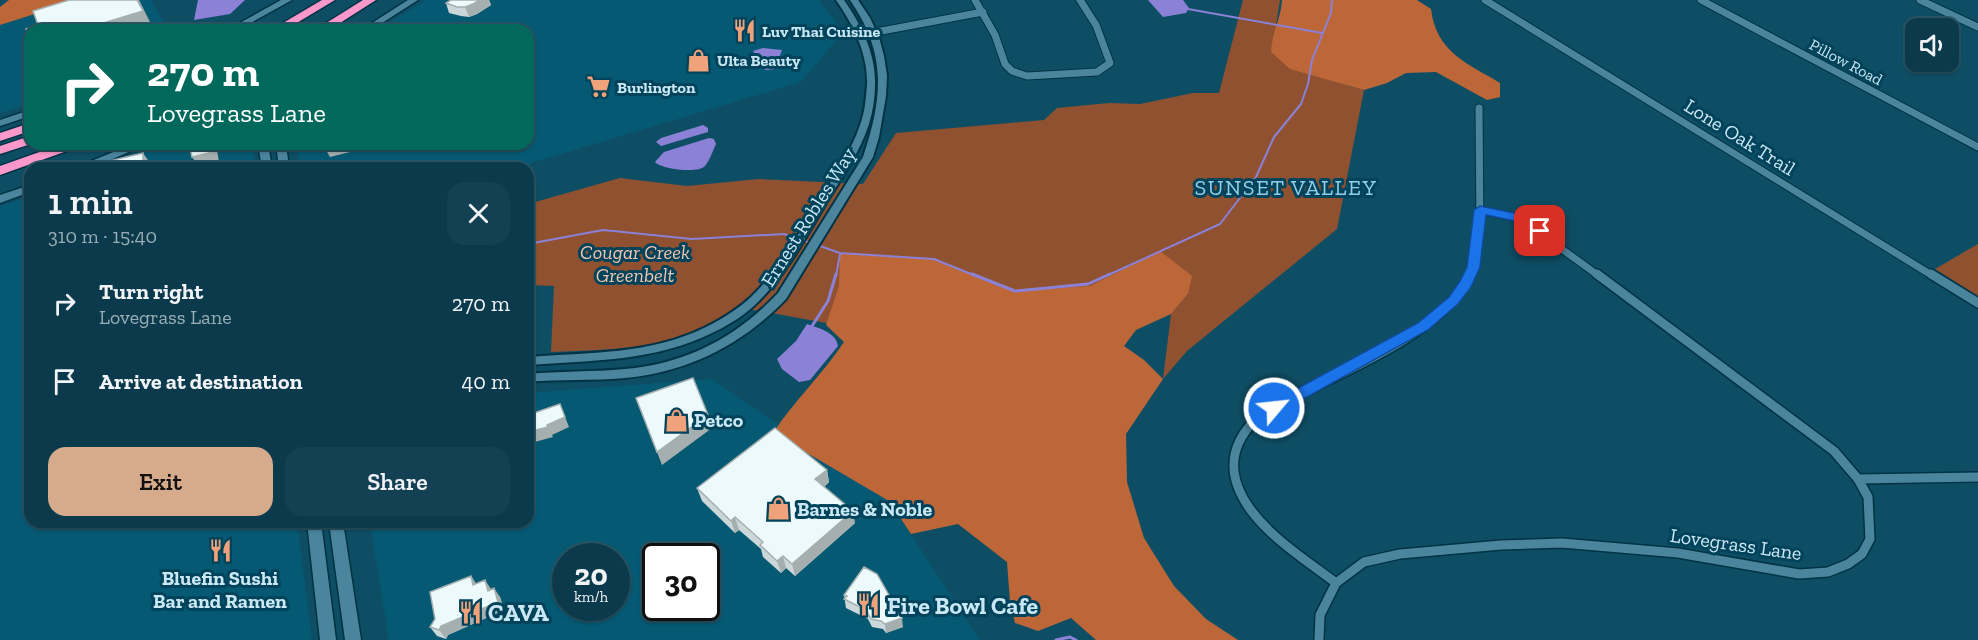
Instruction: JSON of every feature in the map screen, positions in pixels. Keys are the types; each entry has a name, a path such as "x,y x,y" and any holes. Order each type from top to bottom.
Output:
{"highway":[{"path":"288,24 330,0"},
{"path":"331,24 371,0"},
{"path":"0,137 24,129"},
{"path":"0,150 24,142"},
{"path":"25,162 58,150"},
{"path":"44,162 74,150"},
{"path":"0,171 24,162"},
{"path":"0,180 24,170"}],"main road":[{"path":"243,24 288,0"},
{"path":"375,24 414,0"},
{"path":"0,123 24,115"},
{"path":"98,162 127,150"},
{"path":"0,198 24,190"},
{"path":"315,528 328,640"},
{"path":"337,528 353,640"}],"street":[{"name":"Ernest Robles Way","path":"534,361 632,355 663,349 693,338 734,315 755,299 777,274 852,152 864,127 871,79 854,18 840,0"},
{"name":"Ernest Robles Way","path":"534,378 639,372 671,365 704,353 744,331 774,306 868,157 881,116 884,72 866,16 854,0"},
{"path":"975,0 984,12 1000,46 1005,64 1012,71 1027,76 1097,72 1110,63 1096,25 1080,0"},
{"name":"Lone Oak Trail","path":"1485,0 1978,303"},
{"name":"Pillow Road","path":"1701,0 1978,147"},
{"path":"1920,0 1978,27"},
{"path":"860,34 984,12"},
{"path":"1336,583 1275,536 1250,511 1240,495 1236,479 1234,465 1237,444 1248,426 1260,415 1423,327 1453,300 1466,283 1474,267 1480,210 1479,108"},
{"name":"Lovegrass Lane","path":"1319,640 1320,615 1336,583 1364,562 1400,554 1529,543 1619,547 1678,553 1799,574 1828,572 1848,564 1862,554 1870,539 1868,497 1858,479 1834,451 1532,226 1519,218 1480,210"},
{"path":"1858,479 1978,477"}],"shaded area":[{"path":"9,0 79,0 0,25 0,7"},
{"path":"79,0 151,0 165,24 24,24 24,105 0,113 0,25"},
{"path":"198,0 245,0 230,14 194,20"},
{"path":"426,0 819,0 843,32 801,82 534,162 300,162 297,150 534,150 534,24 388,24"},
{"path":"1148,0 1183,0 1189,8 1186,13 1163,17"},
{"path":"1282,0 1417,0 1431,9 1439,36 1455,55 1500,83 1500,97 1487,100 1436,72 1406,73 1387,83 1364,90 1290,69 1271,52"},
{"path":"763,48 782,50 775,69 765,70 753,51"},
{"path":"703,125 708,128 708,132 661,146 656,142 661,138"},
{"path":"709,138 714,139 716,144 707,164 701,168 680,170 664,167 655,162 664,152"},
{"path":"146,150 253,150 255,162 119,162"},
{"path":"24,199 24,528 298,528 312,640 0,640 0,206"},
{"path":"1160,251 1192,276 1188,294 1171,314 1136,330 1124,346 1144,360 1163,379 1126,434 1127,482 1144,538 1174,586 1206,619 1238,640 1096,640 1071,618 1038,631 1015,623 1010,601 1007,562 958,524 911,534 889,501 773,433 844,342 826,325 839,286 840,253 934,259 1015,291 1090,286"},
{"path":"807,324 830,334 837,341 838,346 810,380 799,382 782,369 777,359 796,341"},
{"path":"712,379 889,501 980,640 389,640 371,528 534,528 534,393"}],"green space":[{"name":"Cougar Creek Greenbelt","path":"1243,0 1280,0 1276,25 1346,85 1364,90 1337,229 1187,351 1163,379 1171,314 1188,294 837,325 738,307 693,332 671,339 626,348 551,352 554,286 534,285 534,202 620,178 687,186 759,179 863,184 896,133 1044,120 1057,108 1109,103 1140,104 1193,93 1219,93"},
{"path":"1978,244 1978,296 1935,269"}],"building":[{"path":"69,0 137,0 143,11 100,24 38,24 33,11"},
{"path":"451,0 480,0 465,7 457,7 446,3"},
{"path":"190,150 212,150 213,152 192,157"},
{"path":"143,153 143,162 105,162"},
{"name":"Petco","path":"693,378 708,415 657,452 636,398"},
{"path":"560,404 565,417 547,425 548,427 534,430 534,413"},
{"name":"Barnes & Noble","path":"775,428 827,470 815,479 853,511 792,564 783,556 777,561 760,545 763,542 735,517 731,521 697,488"},
{"name":"Fire Bowl Cafe","path":"864,567 877,574 902,618 885,624 871,619 866,610 844,599 847,596 844,595"},
{"name":"CAVA","path":"471,576 473,585 485,580 488,591 494,588 498,602 441,626 439,630 430,627 435,619 430,592"}],"waterway":[{"path":"1106,276 1220,224 1256,177 1274,137 1301,104 1308,84 1312,60 1331,13 1332,0"},
{"path":"1188,9 1322,33"},
{"path":"534,243 603,230 692,239 784,234 811,243"},
{"path":"817,245 840,253 934,259 976,276"},
{"path":"836,276 840,254"},
{"path":"812,326 828,301 836,274"},
{"path":"972,274 1015,291 1088,284 1110,274"},
{"path":"1056,640 1070,637 1076,640"}],"place":[{"name":"Luv Thai Cuisine","path":"744,31"},
{"name":"Ulta Beauty","path":"699,60"},
{"name":"Burlington","path":"599,87"},
{"name":"Petco","path":"676,420"},
{"name":"Barnes & Noble","path":"779,509"},
{"name":"Bluefin Sushi Bar and Ramen","path":"220,551"},
{"name":"Fire Bowl Cafe","path":"869,605"},
{"name":"CAVA","path":"470,612"}],"district":[{"name":"SUNSET VALLEY","path":"1286,187"}],"route":[{"path":"1274,408 1404,338 1439,314 1466,283 1474,267 1480,210 1519,218 1540,231"}]}
